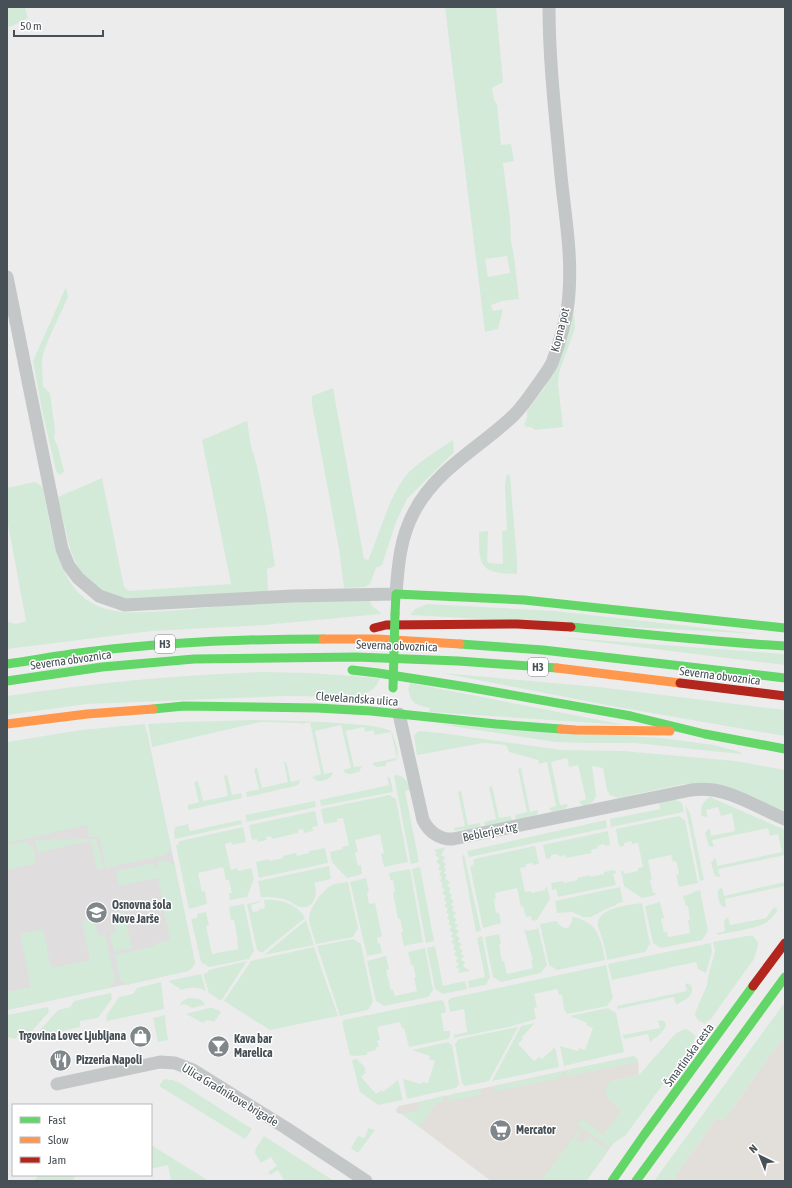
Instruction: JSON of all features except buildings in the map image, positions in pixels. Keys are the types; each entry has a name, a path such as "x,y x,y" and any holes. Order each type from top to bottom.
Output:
{"main road":[{"name":"Beblerjev trg","path":"396,594 393,688 397,707"},
{"path":"396,594 524,600 785,628"},
{"path":"324,640 386,625 517,624 570,627 724,642 785,646"},
{"name":"Severna obvoznica","path":"7,664 94,651 166,644 280,640 377,639 543,650 785,678"},
{"path":"290,657 340,668 467,687 631,716 705,734 785,749"},
{"name":"Severna obvoznica","path":"7,681 102,667 186,660 356,657 466,661 553,668 785,696"},
{"name":"Clevelandska ulica","path":"7,724 87,714 184,706 317,708 381,712 397,707 496,724 576,730 662,731 705,734"},
{"name":"Šmartinska cesta","path":"612,1181 785,943"},
{"path":"636,1181 785,977"}],"street":[{"name":"Kopna pot","path":"396,594 398,565 403,539 413,512 439,478 457,461 515,415 540,382 551,363 563,326 569,294 569,252 551,70 549,7"},
{"path":"7,277 62,549 69,566 78,578 99,596 125,605 292,596 396,594"},
{"name":"Beblerjev trg","path":"397,707 423,820 429,829 443,838 454,839 698,789 728,793 785,819"},
{"name":"Ulica Gradnikove brigade","path":"57,1084 160,1062 170,1061 181,1064 286,1128 366,1181"}],"shaded area":[{"name":"Osnovna šola Nove Jarše","path":"147,732 195,963 193,967 188,971 7,1010 7,755"},
{"path":"785,1032 785,1181 672,1181 716,1118 723,1121 784,1036"},
{"name":"Mercator","path":"634,1056 638,1060 639,1075 611,1081 607,1098 622,1110 600,1140 610,1148 586,1181 491,1181 402,1114 397,1113 396,1110 399,1106"}],"green space":[{"path":"7,7 25,7 28,18 7,27"},
{"path":"445,7 496,7 503,82 492,88 494,100 497,104 501,145 511,144 514,161 503,163 519,299 502,301 491,305 493,311 503,309 498,329 485,332","holes":["507,256 510,273 488,277 485,259"]},
{"path":"66,287 68,297 49,338 43,354 42,362 43,386 50,393 55,430 54,438 58,447 64,472 59,475 56,471 42,410 33,361"},
{"path":"573,303 575,328 559,373 558,384 563,427 535,430 531,427 526,427 524,424 527,418 527,411 543,390 553,373"},
{"path":"333,388 364,559 368,560 391,501 403,480 410,471 420,463 453,440 454,453 407,499 396,522 382,565 376,568 370,584 365,587 344,588 339,549 312,404 312,396"},
{"path":"247,421 251,446 257,466 267,515 275,566 267,569 268,591 131,600 103,592 85,578 70,549 58,497 102,478 124,587 129,591 231,584 202,440"},
{"path":"507,474 510,476 517,574 498,573 489,570 481,561 479,550 479,532 488,531 487,561 489,563 503,564 502,531 507,530 505,486"},
{"path":"34,482 43,488 51,530 59,560 65,573 72,585 81,595 100,607 125,612 158,612 266,603 370,601 372,606 380,612 380,614 264,625 152,631 7,649 7,616 8,622 16,624 26,621 7,519 7,488"},
{"path":"427,604 555,611 759,634 410,615 415,609"},
{"path":"557,637 785,654 785,665"},
{"path":"263,672 311,673 380,678 370,692 364,694 364,697 285,696 87,704 7,715 7,696 135,680"},
{"path":"442,673 599,687 785,710 785,736 617,707"},
{"path":"410,683 625,725 429,712 430,708 416,704 411,699 408,690"},
{"path":"253,720 340,723 367,725 391,731 398,754 397,758 391,732 375,735 373,730 365,732 364,727 346,731 354,767 362,766 359,772 350,774 346,773 343,770 351,768 341,725 315,731 324,774 333,772 331,777 325,780 317,781 312,777 321,774 310,722 302,724 260,722 152,747 148,724"},
{"path":"145,724 171,847 166,855 106,868 100,839 98,836 89,837 87,825 7,843 7,742 81,730"},
{"path":"438,724 660,738 714,745 741,752 740,754 635,743 555,742"},
{"path":"420,731 561,750 623,751 736,761 785,770 785,814 714,784 684,784 618,798 610,795 607,790 603,768 592,766 596,795 593,801 584,806 578,802 586,799 578,765 569,767 567,758 551,762 560,805 568,804 564,810 552,812 549,808 556,806 547,762 539,764 538,760 509,752 506,745 483,743 417,755 414,736"},
{"path":"397,758 396,760 386,763 386,766 376,767 372,763"},
{"path":"284,762 286,762 291,782 300,780 299,784 247,797 246,792 259,789 254,769 257,768 262,788 288,782"},
{"path":"521,768 530,812 538,810 537,815 535,816 516,820 515,815 527,812 518,769"},
{"path":"227,775 232,795 241,793 242,798 188,810 188,805 199,802 194,782 198,781 203,801 228,796 224,776"},
{"path":"397,775 406,780 410,790 405,791 419,862 411,864 394,776"},
{"path":"390,777 393,792 321,806 320,800 389,785 387,778"},
{"path":"492,786 499,818 511,816 512,821 485,827 484,822 496,819 489,787"},
{"path":"461,791 468,825 480,823 481,828 465,832 464,829 454,831 454,828 465,826 458,792"},
{"path":"389,795 396,799 408,862 384,867 381,854 384,853 380,834 355,840 358,852 355,853 358,866 361,865 362,874 347,878 332,862 330,852 343,849 342,847 349,845 343,818 337,819 337,822 324,824 321,809"},
{"path":"710,797 785,830 785,855 718,869 720,877 715,876 711,863 716,858 717,866 782,852 778,834 770,836 768,828 712,840 714,847 709,846 705,833 710,828 711,836 735,831 732,813 721,816 718,807 706,810 708,817 702,816 702,805"},
{"path":"674,799 682,803 684,812 611,827 610,819 660,809 659,801"},
{"path":"315,801 316,807 247,822 245,815"},
{"path":"685,805 690,813 704,880 700,881"},
{"path":"315,811 318,826 312,827 313,831 304,833 303,829 298,830 298,833 272,839 271,836 266,837 267,840 258,842 257,839 252,840 249,825"},
{"path":"679,816 685,820 698,883 679,887 676,875 679,874 676,861 673,862 671,855 648,860 652,879 650,880 653,893 656,895 642,898 624,886 621,871 623,871 624,874 638,871 638,868 643,867 638,843 632,844 631,841 624,843 624,846 619,847 616,829"},
{"path":"241,820 242,824 175,839 175,827 188,824 190,831"},
{"path":"606,820 607,828 469,857 467,851"},
{"path":"243,827 246,842 232,845 231,842 225,844 231,870 237,868 238,871 251,868 254,879 247,897 230,900 229,893 232,893 229,880 226,880 223,867 198,873 202,892 205,891 207,904 189,909 176,846 180,841"},
{"path":"608,831 610,845 605,846 604,844 597,846 598,848 591,850 592,853 566,858 566,855 559,857 558,854 551,855 551,858 546,859 543,845"},
{"path":"96,839 104,868 97,870 91,841 40,852 40,854 38,854 35,840"},
{"path":"27,841 28,846 33,845 36,855 34,856 36,864 7,870 7,845"},
{"path":"535,846 539,864 526,864 526,867 520,868 525,892 531,891 532,893 545,890 547,887 550,899 537,920 532,921 531,916 526,917 523,906 521,907 517,888 495,893 496,899 494,899 496,913 499,912 501,923 483,928 470,867 474,863 474,859"},
{"path":"446,847 441,855 445,857 443,861 446,864 444,868 446,869 444,873 447,875 445,878 450,882 447,886 451,888 449,892 452,895 450,898 454,901 451,905 454,907 452,910 456,913 453,917 457,919 454,923 458,925 455,929 459,931 456,935 460,938 458,942 462,944 459,948 463,950 461,954 464,956 461,960 465,962 463,966 470,971 457,973 460,970 456,967 459,964 455,961 458,958 454,955 456,951 453,949 455,945 451,942 454,939 451,936 453,933 449,930 452,927 448,924 450,921 447,918 449,915 446,912 448,909 444,906 447,902 444,900 446,896 442,893 445,890 441,887 443,884 440,881 442,877 439,875 441,871 438,869 440,865 436,862 439,858 435,855 437,853 434,850"},
{"path":"325,848 328,863 259,878 256,862 269,859 270,861 296,853 297,856 309,853 309,851"},
{"path":"464,854 481,931 476,932 462,857"},
{"path":"167,860 175,866 195,963 188,971 127,985 120,980 115,955 155,946 155,944 170,940 158,878 119,886 116,871 153,863 153,866 158,868 158,862"},
{"path":"329,866 331,879 314,883 316,891 315,896 314,900 309,906 300,907 282,899 261,897 258,881"},
{"path":"420,867 434,941 426,943 412,869"},
{"path":"410,869 423,942 404,946 401,933 403,932 400,919 398,919 393,893 395,892 393,880 390,880 389,873"},
{"path":"615,870 616,873 613,874 616,885 558,897 556,889 552,890 551,883 563,881 564,883 578,880 577,878 590,875 590,877"},
{"path":"366,878 369,891 367,892 369,904 375,903 382,936 377,938 378,944 380,943 382,953 367,956 350,882"},
{"path":"348,882 358,928 353,937 316,944 309,920 313,906 327,888 336,884"},
{"path":"785,882 785,886 725,899 726,907 721,905 718,898 718,891 722,888 724,896"},
{"path":"620,887 623,902 591,917 583,917 572,912 557,913 555,901"},
{"path":"700,890 708,931 702,940 661,948 653,943 645,906 660,902 664,918 661,919 664,932 667,932 668,937 690,933 688,906 686,906 683,896"},
{"path":"264,900 276,900 292,905 302,913 305,918 262,953 257,950 247,904 260,901 251,905 253,912 259,911 259,909 265,908"},
{"path":"642,903 650,944 645,952 607,960 602,936 598,926 602,915 614,908"},
{"path":"244,904 254,951 249,959 209,967 201,962 191,919 197,918 197,914 206,912 209,925 206,926 212,954 238,949 238,940 234,920 231,920 229,907"},
{"path":"774,907 778,910 767,922 763,924 717,935 717,933 725,931 724,921 728,917 730,925 766,918"},
{"path":"124,912 132,948 114,952 110,934 116,932 112,915"},
{"path":"573,917 588,923 597,932 602,945 605,960 557,970 549,965 540,924 556,921 564,928 568,928"},
{"path":"94,919 98,936 105,935 115,980 109,988 7,1010 7,992 31,987 20,934 43,929 51,968 90,960 82,921"},
{"path":"306,920 314,945 264,955"},
{"path":"538,927 547,965 541,973 501,982 493,977 485,937 499,934 501,944 499,945 502,961 504,961 507,974 533,968 531,961 533,960 524,929 526,931 537,929"},
{"path":"482,936 490,977 486,985 469,988 468,981 485,977 477,938"},
{"path":"753,936 758,942 754,959 710,1020 705,1024 698,1020 695,1013 707,985 715,951 713,942"},
{"path":"353,939 361,944 373,1002 368,1010 340,1016 317,946"},
{"path":"711,943 712,952 706,973 698,969 696,962 612,980 608,964"},
{"path":"435,946 443,986 465,981 467,989 443,994 435,989 427,948"},
{"path":"314,947 338,1016 270,1030 224,1001 251,961"},
{"path":"425,948 433,990 428,997 384,1006 376,1001 367,961 386,956 389,969 386,970 391,990 393,990 395,996 417,991 414,978 416,977 408,952"},
{"path":"247,961 221,1001 209,993 203,974 207,973 209,970"},
{"path":"606,965 613,998 607,1006 567,1014 564,1009 562,995 559,995 557,989 534,994 537,1007 534,1008 536,1019 508,1027 454,1038 454,1035 467,1032 464,1009 450,1012 448,1001 451,998"},
{"path":"201,974 206,991 194,988 182,990 168,981"},
{"path":"161,982 164,1009 107,1021 106,1016 119,997 133,994 137,988"},
{"path":"685,983 691,985 691,995 676,1005 674,997 618,1009 617,1006 687,991"},
{"path":"111,993 112,999 98,1018 80,1021 80,1027 41,1036 40,1030 58,1010 70,1007 74,1001"},
{"path":"189,998 200,999 205,1004 192,1008 185,1004 179,1005 184,1000"},
{"path":"441,1000 444,1002 446,1012 441,1014 444,1031 450,1031 450,1036 448,1039 409,1047 404,1028 402,1028 400,1022 377,1027 380,1040 377,1041 379,1047 376,1047 376,1050 368,1052 366,1055 350,1055 342,1022 344,1020"},
{"path":"785,1002 784,1036 723,1121 716,1118 672,1181 654,1181"},
{"path":"48,1007 49,1012 31,1032 18,1035 16,1039 7,1037 7,1015"},
{"path":"213,1008 221,1012 214,1022 208,1020 203,1023 186,1014"},
{"path":"608,1008 616,1013 624,1052 564,1066 560,1046 578,1051 579,1048 585,1050 593,1028 586,1025 587,1023 570,1016"},
{"path":"165,1015 168,1040 158,1042 153,1018"},
{"path":"658,1020 664,1021 666,1024 664,1030 650,1042 648,1034 624,1039 623,1035 660,1028"},
{"path":"535,1023 522,1037 523,1039 518,1044 534,1061 539,1057 542,1059 555,1047 559,1067 492,1081 521,1026"},
{"path":"518,1027 489,1081 465,1086 462,1083 455,1044 459,1039"},
{"path":"685,1029 696,1036 694,1042 625,1136 615,1142 610,1148 577,1124 582,1119 603,1135 622,1110 607,1098 605,1090 608,1084 611,1081 639,1075 676,1033"},
{"path":"448,1042 452,1045 459,1084 456,1088 407,1099 403,1079 421,1084 422,1082 428,1083 435,1061 429,1059 430,1056 412,1050"},
{"path":"634,1056 637,1058 638,1062 563,1077 568,1070"},
{"path":"357,1059 366,1069 364,1070 366,1072 361,1077 376,1094 382,1090 383,1092 398,1080 403,1100 378,1105 360,1092 352,1061"},
{"path":"564,1071 558,1079 492,1092 498,1085"},
{"path":"164,1079 173,1080 180,1083 252,1129 245,1139 159,1086"},
{"path":"478,1089 484,1094 446,1102 452,1094"},
{"path":"447,1095 441,1103 436,1104 419,1127 402,1114 420,1109 418,1102"},
{"path":"368,1128 375,1130 358,1153 351,1148 358,1136 365,1138"},
{"path":"579,1130 581,1132 576,1140 583,1144 589,1136 608,1151 586,1181 541,1181"},
{"path":"264,1136 334,1181 284,1181 278,1170 270,1175 268,1172 277,1166 271,1157 261,1163 255,1153 256,1148"},
{"path":"152,1146 209,1181 171,1181 168,1165 152,1169"},
{"path":"37,1176 75,1176 73,1181 36,1181 35,1179"}],"traffic: fast":[{"path":"395,614 396,594 524,600 785,628"},
{"path":"393,688 395,614"},
{"path":"571,627 785,646"},
{"path":"7,664 84,652 152,645 237,640 323,639"},
{"path":"460,644 543,650 785,678"},
{"path":"7,681 102,667 194,659 356,657 458,661 557,668"},
{"path":"352,670 467,687 631,716 705,734"},
{"path":"153,709 184,706 317,708 371,711 561,729"},
{"path":"705,734 785,749"},
{"path":"636,1181 785,977"},
{"path":"612,1181 753,986"}],"traffic: slow":[{"path":"323,639 377,639 460,644"},
{"path":"557,668 680,683"},
{"path":"7,724 87,714 153,709"},
{"path":"561,729 670,731"}],"traffic: jam":[{"path":"374,628 386,625 517,624 571,627"},
{"path":"680,683 785,696"},
{"path":"753,986 785,943"}],"place":[{"name":"Osnovna šola Nove Jarše","path":"96,912"},
{"name":"Trgovina Lovec Ljubljana","path":"141,1036"},
{"name":"Kava bar Marelica","path":"219,1046"},
{"name":"Pizzeria Napoli","path":"60,1060"},
{"name":"Mercator","path":"500,1130"}]}
